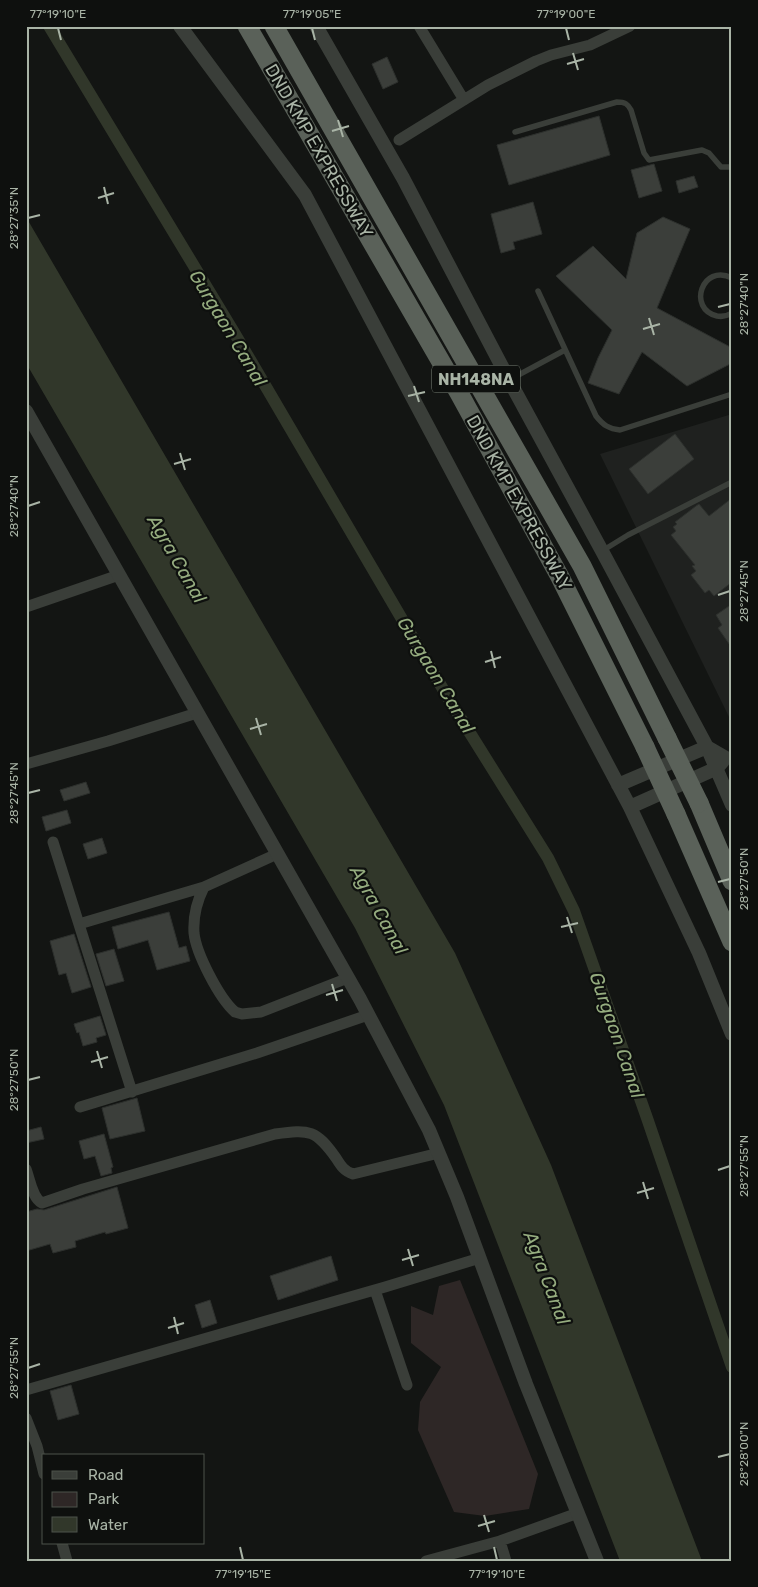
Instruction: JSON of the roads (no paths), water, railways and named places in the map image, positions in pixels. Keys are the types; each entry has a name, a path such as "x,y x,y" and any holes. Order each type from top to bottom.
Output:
{"highway":[{"name":"DND KMP EXPRESSWAY","path":"247,26 459,393 560,577 645,747 732,942"},
{"name":"DND KMP EXPRESSWAY","path":"274,26 582,566 698,803 732,881"}],"street":[{"path":"180,26 305,195 630,807 699,953 732,1034"},
{"path":"316,26 403,178 706,747 725,761 732,805"},
{"path":"419,26 464,100"},
{"path":"399,140 464,100 536,61 590,45 630,26"},
{"path":"26,411 348,978 429,1130 596,1561"},
{"path":"26,608 119,575"},
{"path":"27,760 197,713"},
{"path":"618,785 706,747"},
{"path":"630,807 725,761"},
{"path":"53,842 132,1092"},
{"path":"79,924 204,888 278,854"},
{"path":"204,888 197,904 194,933 205,966 221,995 234,1012 252,1014 261,1012 348,978"},
{"path":"80,1107 257,1053 368,1014"},
{"path":"26,1168 34,1194 39,1202 42,1203 83,1189 211,1152 276,1134 294,1131 316,1134 324,1140 342,1168 353,1174 438,1154"},
{"path":"26,1390 480,1258"},
{"path":"375,1290 407,1385"},
{"path":"26,1418 37,1446 42,1466"},
{"path":"426,1561 500,1541 578,1513"},
{"path":"500,1541 506,1561"},
{"path":"62,1544 67,1561"}],"lane":[{"path":"515,132 618,102 624,102 631,110 644,154 649,160 702,150 709,153 721,167 732,167"},
{"path":"732,278 722,275 714,276 707,280 700,294 701,303 705,310 720,316 732,313"},
{"path":"538,291 596,416 605,426 612,430 620,430 732,394"},
{"path":"509,380 564,350"},
{"path":"602,551 628,535 732,482"}],"water":[{"name":"Agra Canal","path":"26,217 455,953 551,1165 702,1561 620,1561 444,1105 355,928 26,363"}],"waterway":[{"name":"Gurgaon Canal","path":"49,26 235,334 450,701 548,858 574,911 732,1367"}]}
